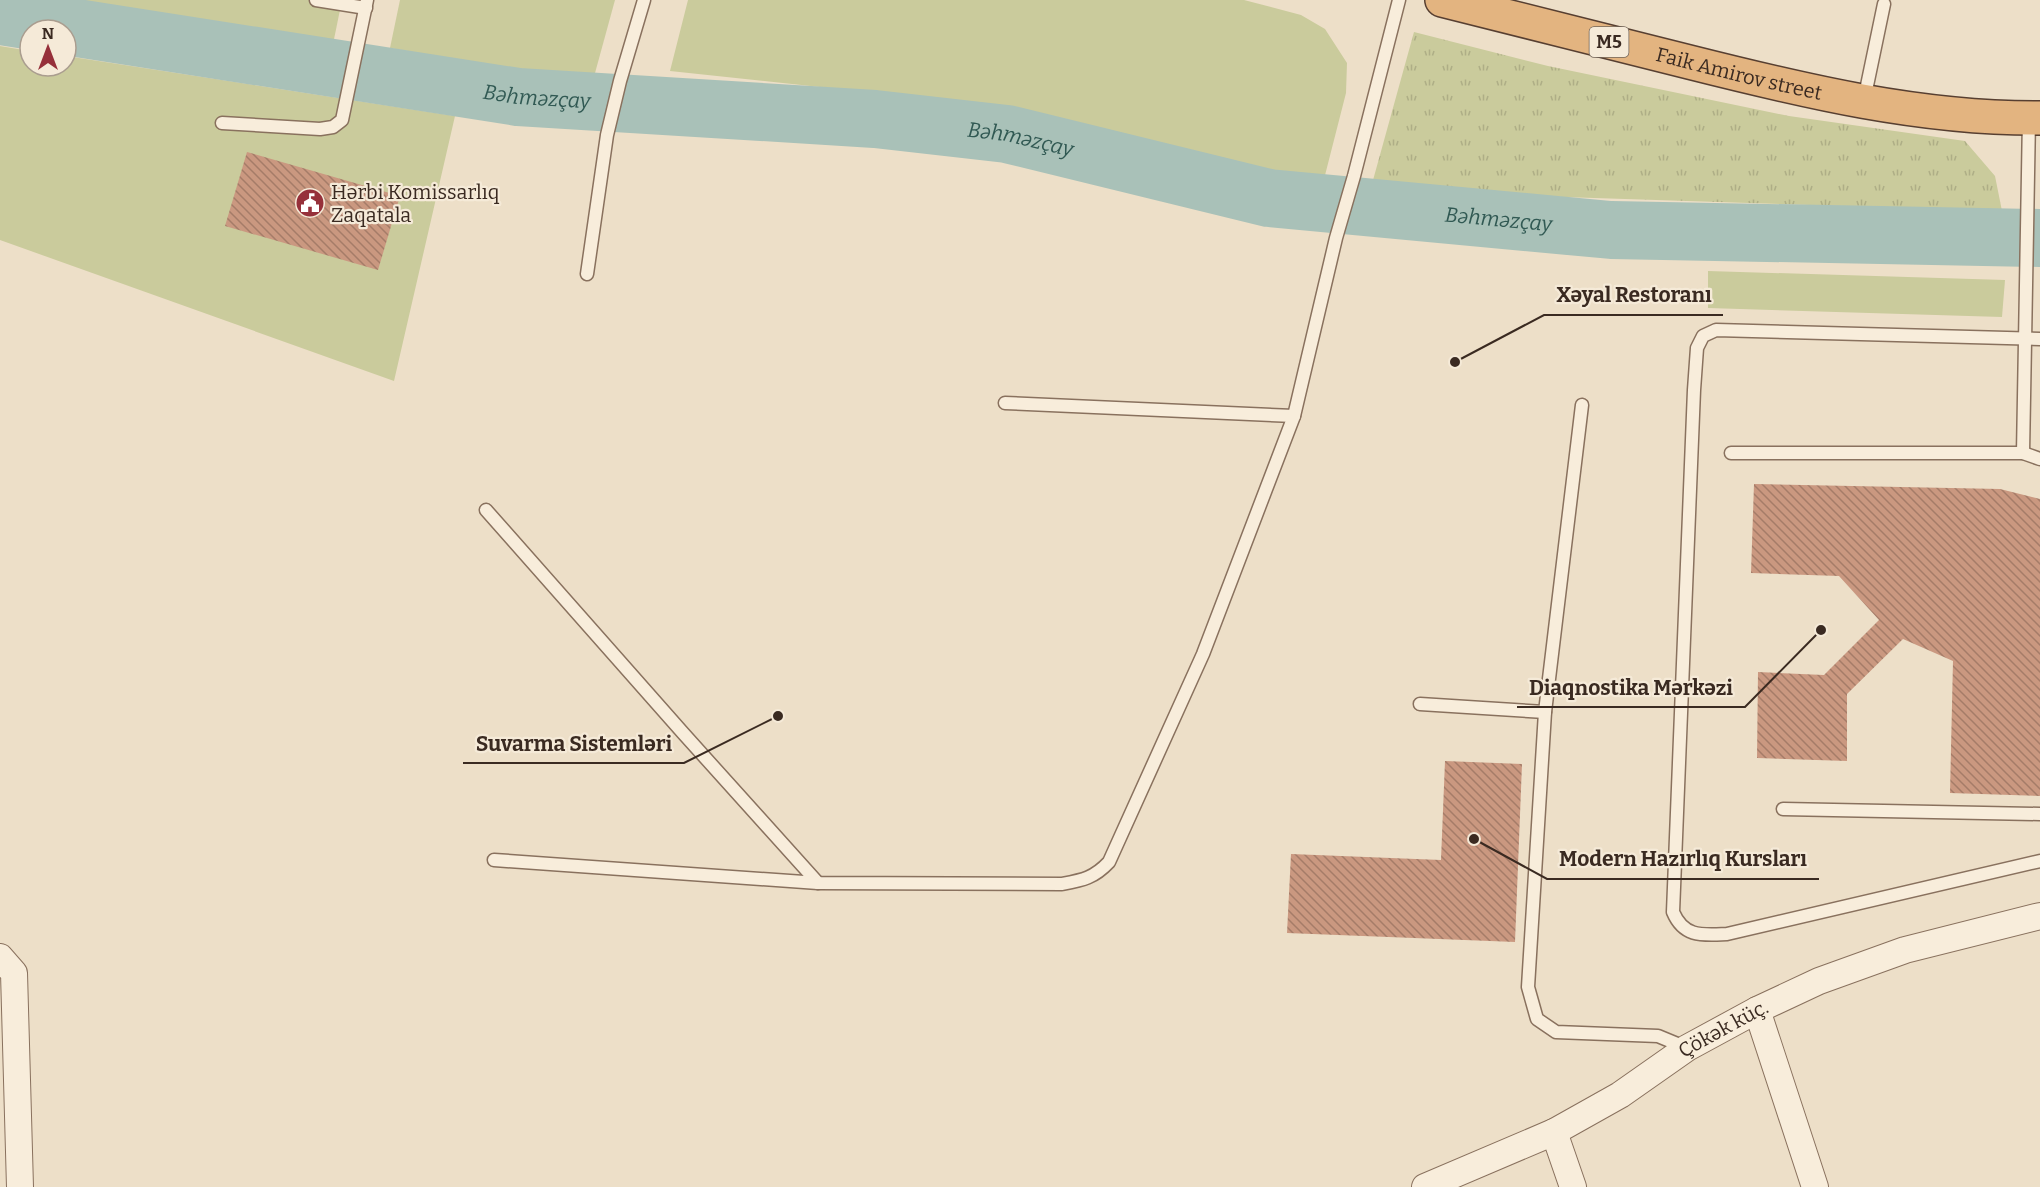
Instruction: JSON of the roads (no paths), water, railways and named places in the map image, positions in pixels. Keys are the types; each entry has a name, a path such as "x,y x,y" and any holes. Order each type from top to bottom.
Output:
{"highway":[{"name":"Faik Amirov street","path":"1442,0 1776,84 1863,101 1948,113 2034,118"}],"street":[{"name":"Çökək küç.","path":"1425,1187 1554,1132 1620,1095 1687,1048 1756,1010 1820,981 1905,950 2040,916"},
{"path":"0,957 14,973 20,1187"},
{"path":"1756,1010 1815,1187"},
{"path":"1554,1132 1573,1187"}],"lane":[{"path":"222,123 320,129 333,127 342,120 366,4 316,0"},
{"path":"587,274 607,135 644,0"},
{"path":"494,860 818,883 1062,884 1081,881 1098,874 1109,862 1203,654 1294,416 1336,238 1399,0"},
{"path":"1863,101 1884,4"},
{"path":"2024,453 2028,209 2034,118"},
{"path":"2040,339 1716,330 1703,336 1696,348 1673,912 1678,923 1685,930 1701,935 1727,934 2040,861"},
{"path":"1005,403 1294,416"},
{"path":"1582,405 1545,712 1528,987 1537,1019 1556,1032 1658,1036 1687,1048"},
{"path":"1731,453 2024,453 2040,459"},
{"path":"486,510 682,733 818,883"},
{"path":"1420,704 1545,712"},
{"path":"1783,809 2040,814"}],"waterway":[{"name":"Bəhməzçay","path":"0,16 518,97 875,119 1007,134 1269,198 1611,230 2040,238"}],"place":[{"name":"Hərbi Komissarlıq Zaqatala","path":"310,203"},
{"name":"Xəyal Restoranı","path":"1455,362"},
{"name":"Diaqnostika Mərkəzi","path":"1821,630"},
{"name":"Suvarma Sistemləri","path":"778,716"},
{"name":"Modern Hazırlıq Kursları","path":"1474,839"}]}
